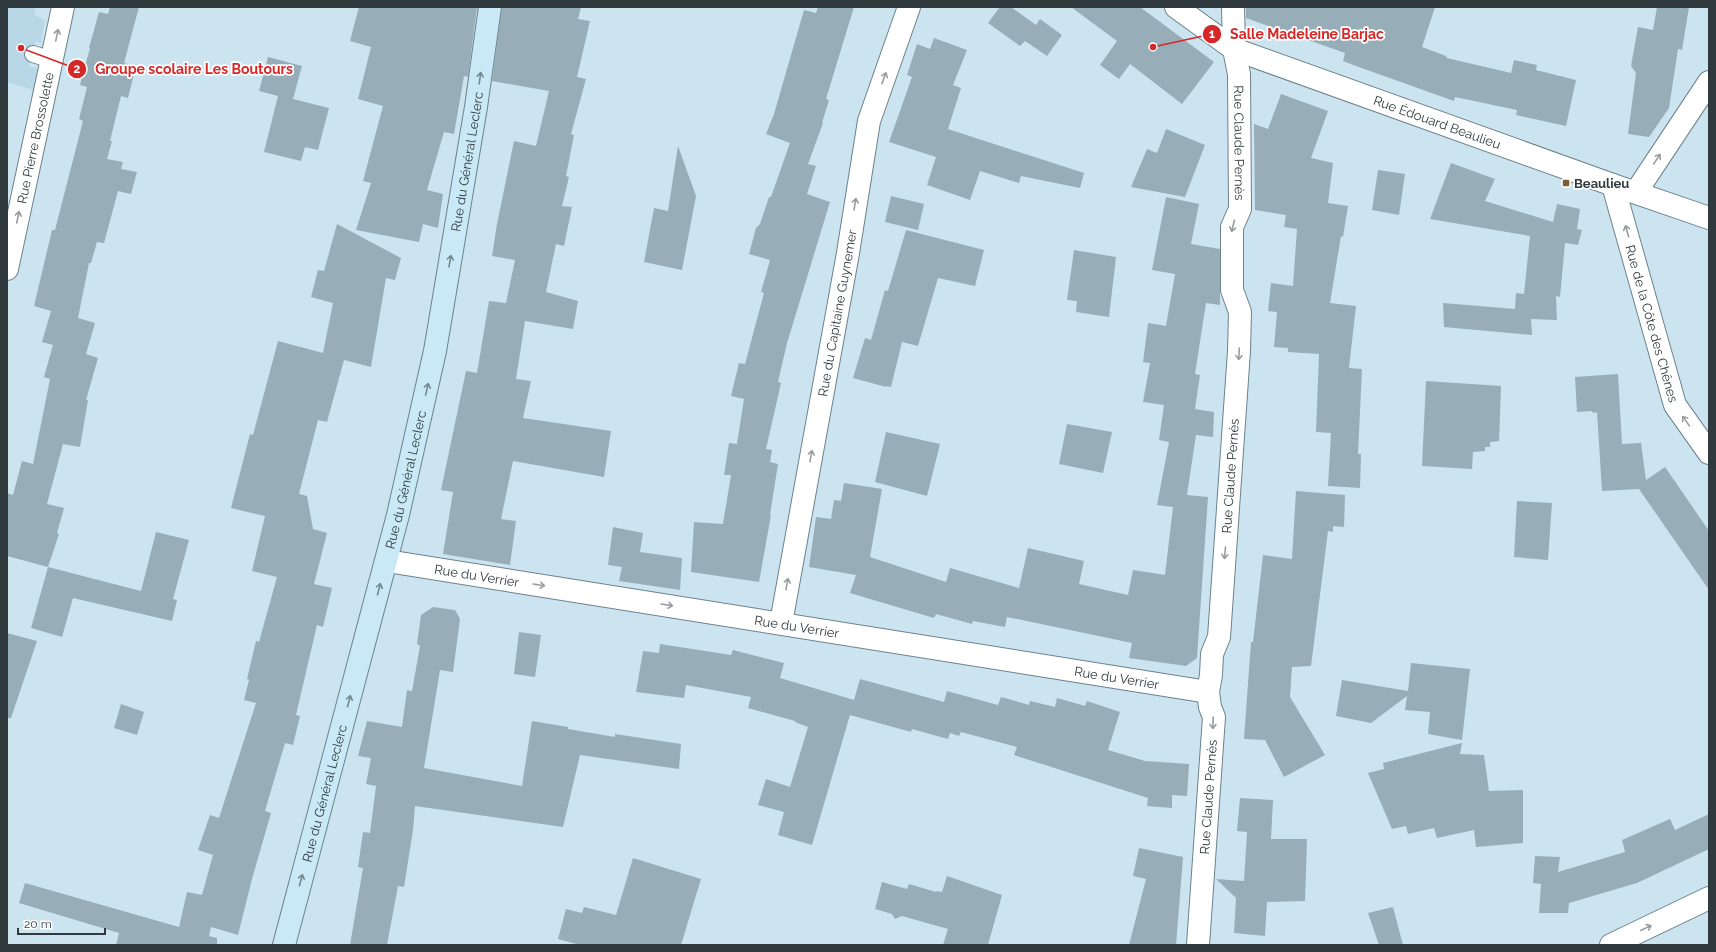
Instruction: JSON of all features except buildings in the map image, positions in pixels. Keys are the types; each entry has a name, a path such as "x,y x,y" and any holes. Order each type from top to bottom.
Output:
{"main road":[{"name":"Rue du Général Leclerc","path":"284,945 387,561 435,351 476,107 490,7"}],"street":[{"name":"Rue Pierre Brossolette","path":"7,269 42,57 63,7"},
{"name":"Rue du Capitaine Guynemer","path":"781,623 848,253 869,121 909,7"},
{"name":"Rue Édouard Beaulieu","path":"1176,7 1234,49 1709,218"},
{"name":"Rue Claude Pernès","path":"1198,945 1214,717 1210,707 1208,692 1211,676 1212,654 1219,637 1239,351 1240,312 1232,290 1232,226 1240,209 1239,74 1234,49 1233,7"},
{"path":"1636,192 1709,82"},
{"name":"Rue de la Côte des Chênes","path":"1613,185 1675,405 1709,453"},
{"name":"Rue du Verrier","path":"387,561 1208,692"},
{"path":"1611,945 1709,898"}],"shaded area":[{"path":"7,7 36,7 34,14 45,21 41,43 36,41 29,66 38,69 33,90 7,82"}],"place":[{"name":"Salle Madeleine Barjac","path":"1153,47"},
{"name":"Groupe scolaire Les Boutours","path":"21,48"},
{"name":"Beaulieu","path":"1566,183"}]}
